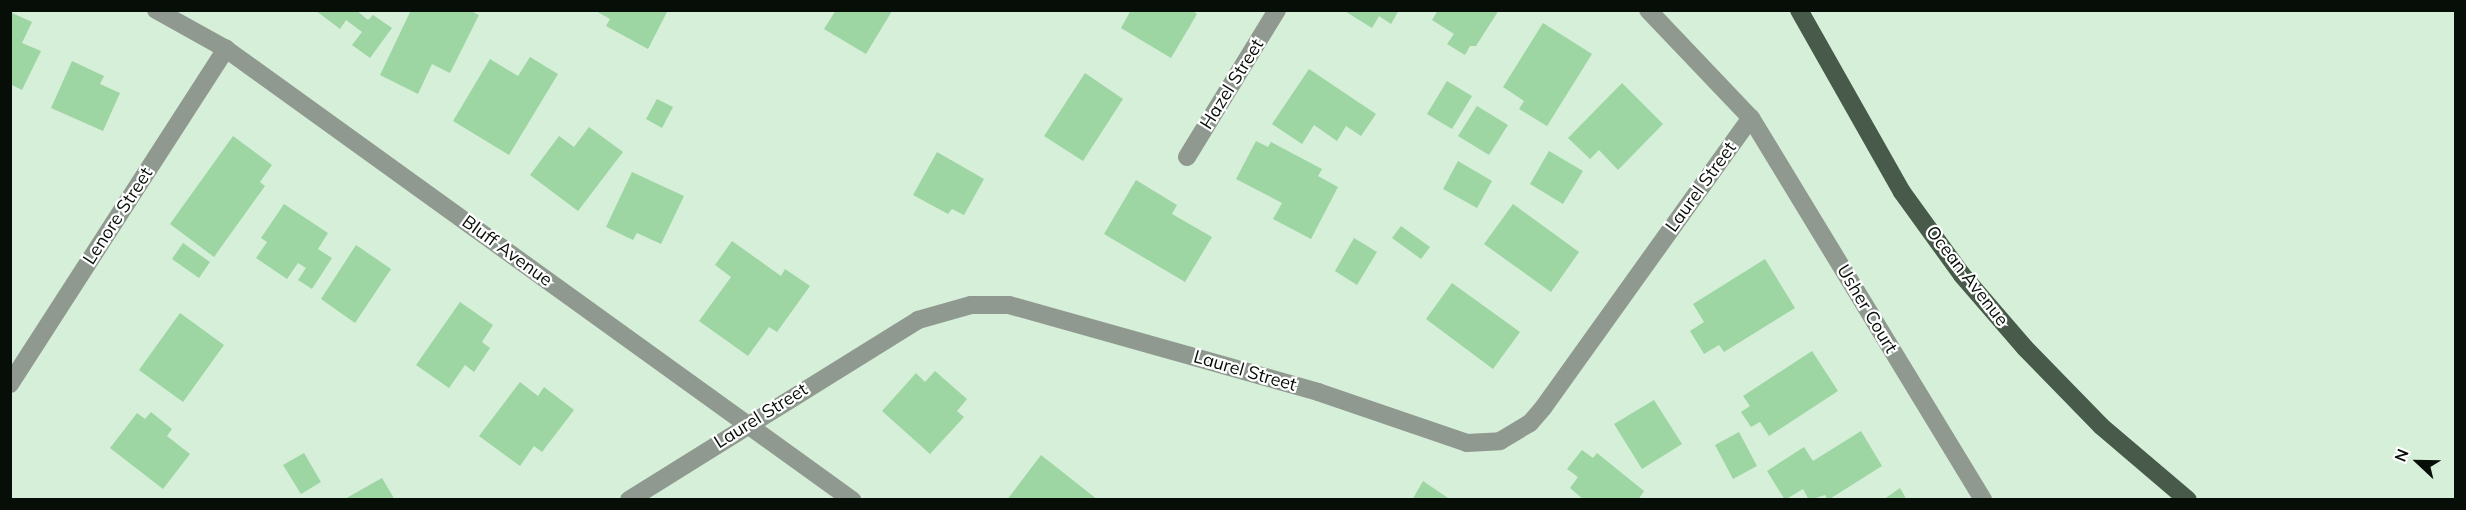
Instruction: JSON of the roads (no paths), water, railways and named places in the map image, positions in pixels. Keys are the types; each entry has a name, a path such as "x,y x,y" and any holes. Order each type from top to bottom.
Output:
{"main road":[{"name":"Ocean Avenue","path":"1799,10 1902,192 1962,275 2025,348 2102,426 2188,500"}],"street":[{"name":"Bluff Avenue","path":"156,10 226,49 749,423 852,500"},
{"name":"Hazel Street","path":"1187,157 1277,10"},
{"name":"Usher Court","path":"1648,10 1751,118 1983,500"},
{"name":"Lenore Street","path":"10,384 226,49"},
{"name":"Laurel Street","path":"629,500 749,423 918,320 971,305 1009,305 1318,392 1448,438 1484,444 1500,441 1530,423 1543,408 1751,118"}]}
